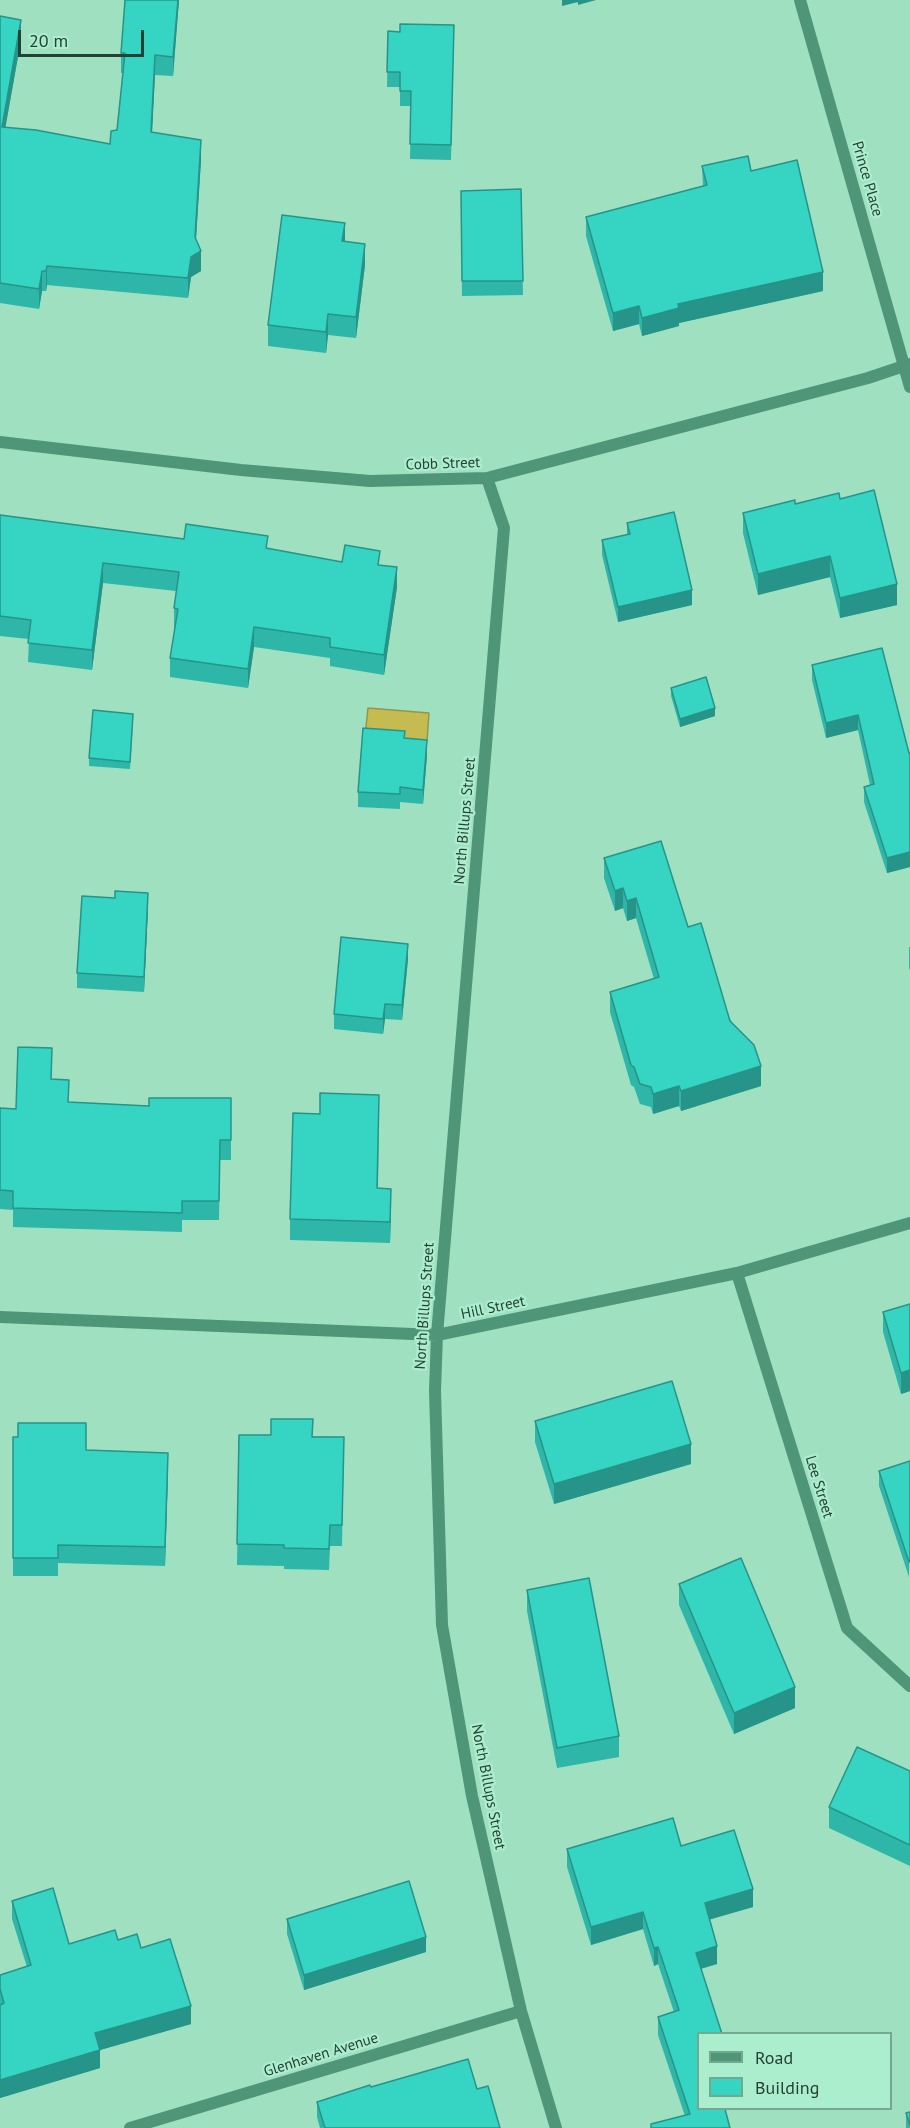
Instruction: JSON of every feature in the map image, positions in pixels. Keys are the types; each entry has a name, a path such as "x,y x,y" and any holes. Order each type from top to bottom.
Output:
{"street":[{"name":"Prince Place","path":"800,0 907,365 910,387"},
{"name":"Cobb Street","path":"0,442 229,469 370,481 487,478 868,378 907,365"},
{"name":"North Billups Street","path":"487,478 504,528 437,1335 435,1391 442,1624 472,1796 522,2011 556,2128"},
{"name":"Hill Street","path":"0,1317 437,1335 737,1273 910,1223"},
{"name":"Lee Street","path":"737,1273 847,1628 910,1686"},
{"name":"Glenhaven Avenue","path":"130,2128 522,2011"}],"shaded area":[{"path":"368,708 429,713 427,741 365,736"}],"building":[{"path":"125,0 178,0 173,57 155,55 151,132 201,140 195,237 201,251 191,257 188,278 47,266 46,271 42,271 39,289 0,283 0,16 21,20 2,127 36,130 110,144 111,131 117,130 125,53 121,53"},
{"path":"400,24 454,25 451,145 410,144 411,91 400,91 400,72 387,72 388,31 400,32"},
{"path":"748,156 751,171 797,160 823,272 678,304 679,308 642,318 639,306 613,313 586,217 707,185 702,166"},
{"path":"521,189 523,281 462,281 461,191"},
{"path":"282,215 345,223 342,241 365,244 356,317 328,314 326,332 268,325"},
{"path":"874,490 897,584 840,598 830,556 758,574 743,513 795,500 795,504 839,493 840,499"},
{"path":"674,512 692,590 618,607 602,540 630,534 627,523"},
{"path":"0,515 184,539 186,524 268,536 266,548 342,562 345,545 380,551 378,565 397,567 384,655 330,647 330,638 254,627 248,669 170,658 178,609 174,608 179,572 103,563 92,650 28,643 31,620 0,616"},
{"path":"882,648 910,753 910,852 887,858 864,787 874,784 858,715 826,723 812,665"},
{"path":"706,677 715,708 680,719 671,688"},
{"path":"93,710 133,714 130,762 89,758"},
{"path":"363,728 405,731 404,738 427,740 423,790 400,787 400,794 358,792"},
{"path":"661,841 688,927 701,923 730,1021 754,1045 761,1066 681,1091 679,1086 653,1094 651,1087 640,1084 634,1067 631,1065 610,992 659,977 636,898 627,901 623,888 615,891 604,858"},
{"path":"115,891 148,893 144,977 77,973 82,896 115,898"},
{"path":"341,937 408,944 402,1005 385,1004 383,1019 334,1014"},
{"path":"18,1047 52,1048 51,1079 69,1080 68,1102 149,1106 149,1098 231,1098 231,1140 220,1140 219,1201 182,1201 182,1213 13,1208 13,1191 0,1190 0,1108 16,1109"},
{"path":"320,1093 379,1095 377,1188 391,1189 390,1222 290,1219 293,1113 320,1114"},
{"path":"910,1304 910,1370 901,1373 883,1312"},
{"path":"672,1381 691,1444 554,1484 535,1421"},
{"path":"271,1419 313,1419 312,1437 344,1437 342,1525 330,1525 329,1549 237,1544 239,1435 271,1435"},
{"path":"18,1423 86,1423 86,1450 168,1453 165,1547 58,1545 58,1558 13,1558 13,1437 18,1437"},
{"path":"910,1461 910,1562 909,1562 879,1471"},
{"path":"741,1558 795,1687 734,1713 679,1584"},
{"path":"589,1578 619,1736 557,1748 527,1590"},
{"path":"857,1747 910,1771 910,1845 829,1807"},
{"path":"673,1818 681,1846 734,1830 753,1889 705,1903 717,1946 696,1953 721,2032 697,2032 697,2110 725,2110 730,2128 651,2128 651,2124 690,2114 658,2017 679,2010 658,1947 654,1948 643,1912 591,1927 567,1849"},
{"path":"409,1881 426,1937 304,1975 287,1919"},
{"path":"53,1888 69,1944 115,1930 118,1940 137,1934 141,1948 170,1939 191,2006 95,2033 100,2050 0,2080 0,2005 4,2003 0,1989 0,1975 31,1965 12,1901"},
{"path":"468,2059 477,2089 488,2086 500,2128 325,2128 317,2102 370,2085 371,2087"},
{"path":"910,2112 910,2125 906,2113"}]}
